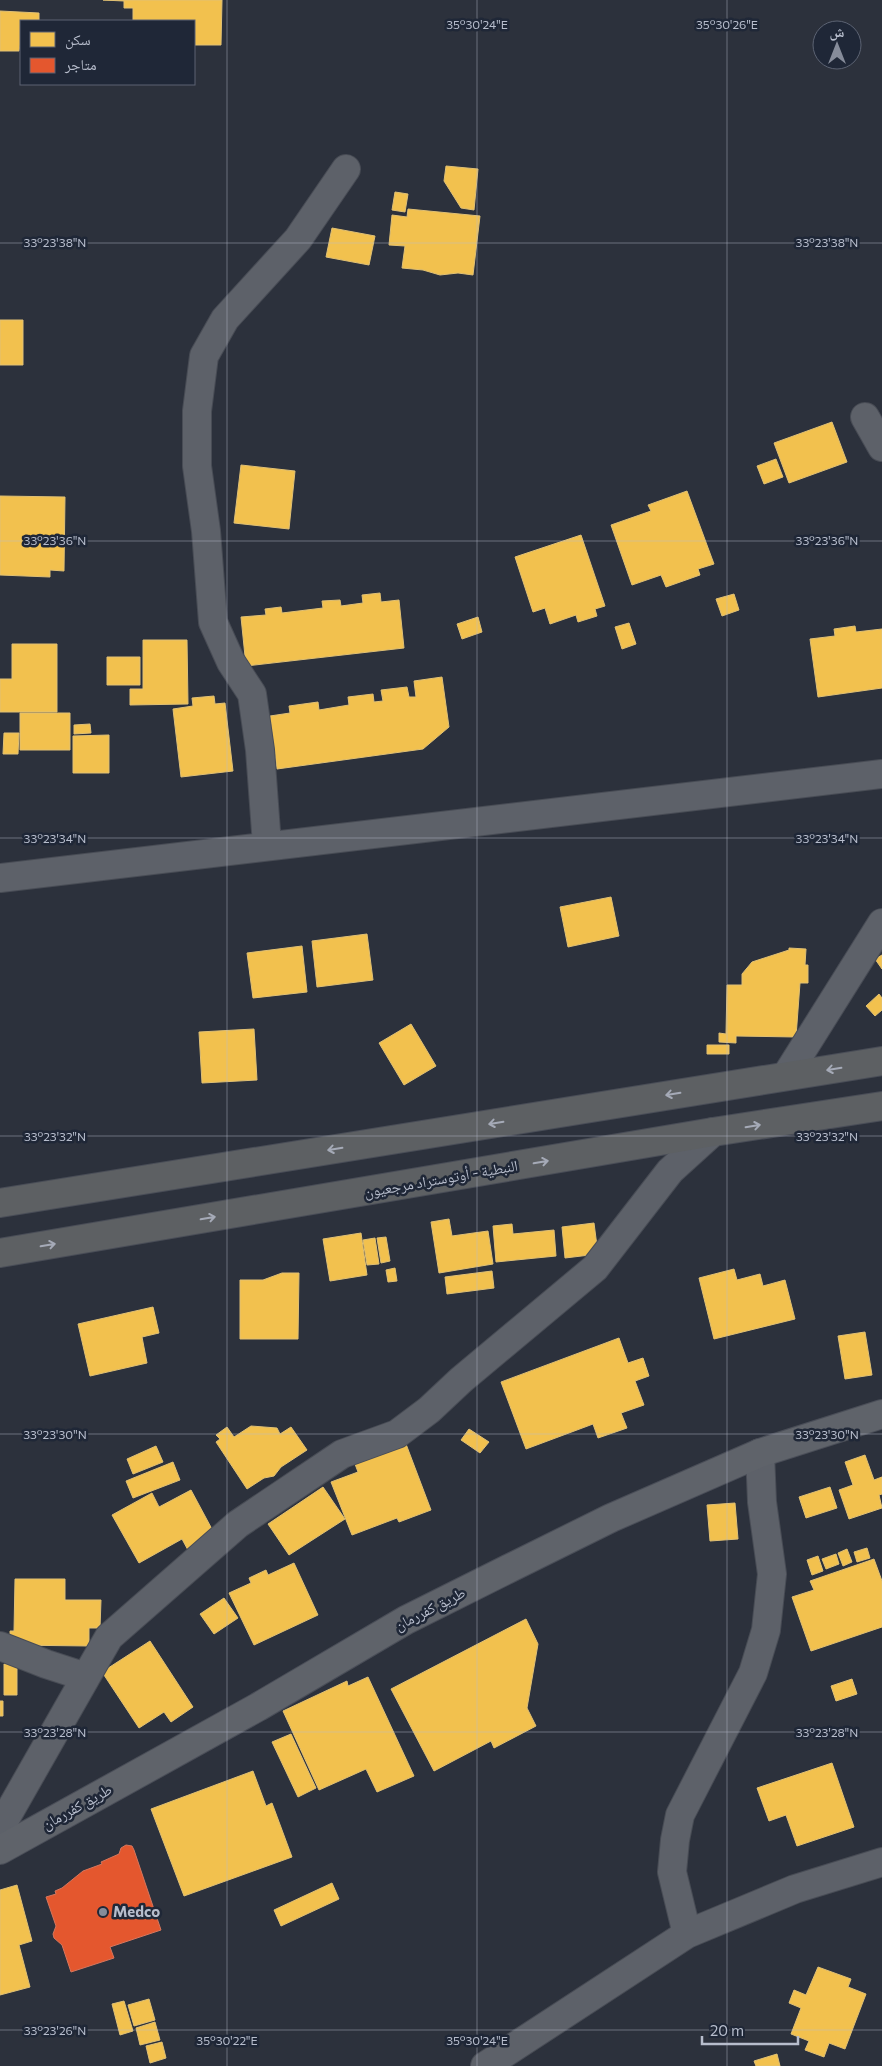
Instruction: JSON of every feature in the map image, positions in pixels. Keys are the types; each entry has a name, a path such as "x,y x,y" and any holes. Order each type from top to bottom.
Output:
{"highway":[{"path":"0,1203 882,1060"},
{"name":"النبطية - أوتوستراد مرجعيون","path":"0,1254 713,1132 882,1106"}],"main road":[{"name":"طريق كفررمان","path":"0,1850 258,1707 406,1620 611,1518 760,1453 882,1414"}],"street":[{"path":"267,845 260,750 252,694 232,662 214,622 206,531 197,466 197,411 204,356 225,319 298,239 346,169"},
{"path":"865,417 882,447"},
{"path":"0,878 267,845 882,774"},
{"path":"786,1076 882,923"},
{"path":"0,1828 109,1637 238,1524 342,1454 397,1434 429,1410 461,1380 595,1268 670,1171 713,1132"},
{"path":"687,1934 672,1872 674,1840 680,1815 753,1673 766,1630 772,1574 762,1502 760,1453"},
{"path":"0,1646 38,1662 86,1676"},
{"path":"485,2066 687,1934 795,1889 882,1862"}],"building: سكن":[{"path":"103,0 222,0 221,45 195,45 195,20 133,20 133,8 124,8 124,1"},
{"path":"0,11 39,13 39,20 20,20 19,51 0,51"},
{"path":"446,166 478,169 474,210 461,208 444,181"},
{"path":"395,192 408,194 405,212 392,210"},
{"path":"408,209 480,216 473,275 458,273 440,275 423,270 402,268 405,246 389,245 392,215 407,217"},
{"path":"332,228 375,236 369,265 326,257"},
{"path":"0,320 23,320 23,365 0,365"},
{"path":"832,422 847,462 789,483 774,443"},
{"path":"776,459 783,477 764,484 757,466"},
{"path":"241,465 295,471 289,529 234,523"},
{"path":"687,491 714,564 698,569 700,575 666,587 661,575 632,585 611,525 651,511 648,505"},
{"path":"0,496 65,497 64,571 50,570 50,577 0,575"},
{"path":"581,535 605,606 595,609 597,616 578,622 576,615 550,624 545,608 533,612 515,557"},
{"path":"380,593 381,602 399,600 404,648 246,666 241,617 266,615 265,609 281,607 282,613 323,608 322,601 340,600 341,606 363,603 362,595"},
{"path":"734,594 739,610 722,616 716,599"},
{"path":"478,617 482,632 462,639 457,624"},
{"path":"629,623 636,644 622,649 615,627"},
{"path":"855,626 856,632 882,629 882,688 818,697 810,639 835,636 834,629"},
{"path":"143,640 187,640 188,704 130,705 130,689 143,689"},
{"path":"12,644 57,644 57,712 0,712 0,679 12,679"},
{"path":"107,657 140,657 140,685 107,685"},
{"path":"442,677 449,727 423,749 277,769 270,716 290,713 289,706 318,702 319,710 349,705 348,697 373,694 374,702 383,701 381,690 407,687 409,697 416,697 414,681"},
{"path":"214,696 215,704 225,703 233,771 181,777 173,709 193,706 192,698"},
{"path":"20,713 70,713 70,750 20,750"},
{"path":"90,724 91,733 74,734 74,725"},
{"path":"4,733 19,733 18,754 3,754"},
{"path":"109,735 109,773 73,773 73,736"},
{"path":"611,897 619,936 568,947 560,907"},
{"path":"367,934 373,980 317,987 312,941"},
{"path":"302,946 307,992 253,998 247,953"},
{"path":"789,948 806,949 805,965 808,965 808,983 800,983 796,1037 736,1036 736,1043 719,1042 719,1033 726,1034 727,985 742,985 742,974 752,962 789,950"},
{"path":"882,955 882,969 875,959"},
{"path":"879,994 882,998 882,1010 875,1016 866,1006"},
{"path":"411,1024 436,1066 404,1085 379,1043"},
{"path":"254,1029 257,1080 202,1083 199,1032"},
{"path":"707,1045 729,1045 729,1054 707,1054"},
{"path":"449,1219 452,1236 488,1231 493,1264 439,1273 431,1222"},
{"path":"594,1223 598,1254 565,1258 562,1227"},
{"path":"512,1224 513,1234 554,1230 556,1256 496,1262 493,1226"},
{"path":"361,1233 367,1275 330,1281 323,1239"},
{"path":"386,1237 390,1261 381,1263 377,1238"},
{"path":"375,1238 379,1264 367,1265 363,1240"},
{"path":"395,1268 397,1281 388,1282 386,1270"},
{"path":"734,1269 737,1280 760,1274 763,1286 785,1280 795,1319 714,1339 699,1278"},
{"path":"492,1271 494,1288 447,1294 445,1277"},
{"path":"282,1273 299,1273 298,1339 240,1339 240,1280 263,1280"},
{"path":"153,1307 159,1333 142,1337 147,1363 90,1376 78,1324"},
{"path":"865,1332 872,1375 845,1379 838,1336"},
{"path":"619,1338 628,1363 643,1358 649,1376 635,1381 644,1405 621,1413 627,1428 598,1438 593,1424 526,1449 501,1382"},
{"path":"251,1426 277,1428 280,1434 291,1427 307,1450 281,1467 274,1476 264,1478 247,1489 216,1442 220,1439 216,1435 227,1427 234,1437"},
{"path":"469,1429 489,1442 480,1453 461,1440"},
{"path":"406,1444 431,1510 399,1522 397,1518 352,1535 331,1482 358,1472 355,1464"},
{"path":"156,1446 163,1462 133,1474 127,1459"},
{"path":"865,1455 874,1480 882,1477 882,1494 879,1495 882,1508 849,1519 839,1490 853,1485 845,1462"},
{"path":"173,1462 180,1480 133,1498 126,1481"},
{"path":"323,1487 345,1519 289,1555 268,1524"},
{"path":"830,1487 837,1508 806,1518 799,1497"},
{"path":"191,1490 213,1531 199,1539 202,1545 189,1552 182,1539 139,1563 112,1515 152,1493 159,1507"},
{"path":"735,1503 738,1539 710,1541 707,1505"},
{"path":"867,1548 870,1558 857,1562 854,1552"},
{"path":"847,1549 852,1562 843,1566 838,1553"},
{"path":"836,1554 839,1564 826,1569 822,1559"},
{"path":"818,1556 823,1571 812,1575 807,1560"},
{"path":"874,1559 882,1581 882,1627 811,1651 792,1597 814,1590 810,1581"},
{"path":"294,1563 318,1615 254,1645 229,1593 251,1583 249,1578 266,1570 268,1575"},
{"path":"15,1579 65,1579 65,1600 101,1600 100,1628 89,1628 89,1646 10,1645 10,1631 14,1631"},
{"path":"224,1598 238,1618 214,1634 200,1614"},
{"path":"526,1619 538,1644 527,1708 536,1726 494,1748 491,1741 434,1771 391,1689"},
{"path":"150,1641 193,1707 171,1722 164,1712 139,1728 102,1672"},
{"path":"4,1664 17,1664 17,1695 4,1695"},
{"path":"368,1677 414,1776 377,1792 366,1769 319,1790 283,1711 347,1681 348,1686"},
{"path":"852,1679 857,1694 836,1701 831,1686"},
{"path":"0,1701 3,1701 3,1716 0,1716"},
{"path":"291,1734 316,1788 298,1797 272,1742"},
{"path":"832,1763 854,1827 797,1846 786,1815 769,1821 757,1788"},
{"path":"253,1771 266,1806 272,1803 292,1857 184,1896 151,1809"},
{"path":"332,1883 339,1899 281,1926 274,1910"},
{"path":"17,1885 32,1941 19,1945 30,1987 0,1995 0,1890"},
{"path":"818,1967 851,1979 848,1987 866,1994 845,2049 829,2043 824,2057 805,2050 809,2041 791,2034 801,2008 789,2003 794,1990 806,1995"},
{"path":"149,1999 155,2020 134,2026 128,2005"},
{"path":"124,2001 133,2031 120,2035 112,2004"},
{"path":"155,2022 160,2040 140,2045 136,2028"},
{"path":"162,2042 166,2058 150,2063 146,2046"},
{"path":"777,2054 780,2066 756,2066 754,2061"}],"building: متاجر":[{"name":"Medco","path":"126,1845 132,1846 134,1850 161,1930 110,1947 114,1958 71,1972 62,1945 54,1938 53,1934 56,1926 46,1897 56,1894 55,1891 62,1888 83,1871 102,1864 101,1862 119,1854 121,1848"}],"place":[{"name":"Medco","path":"103,1912"}]}
